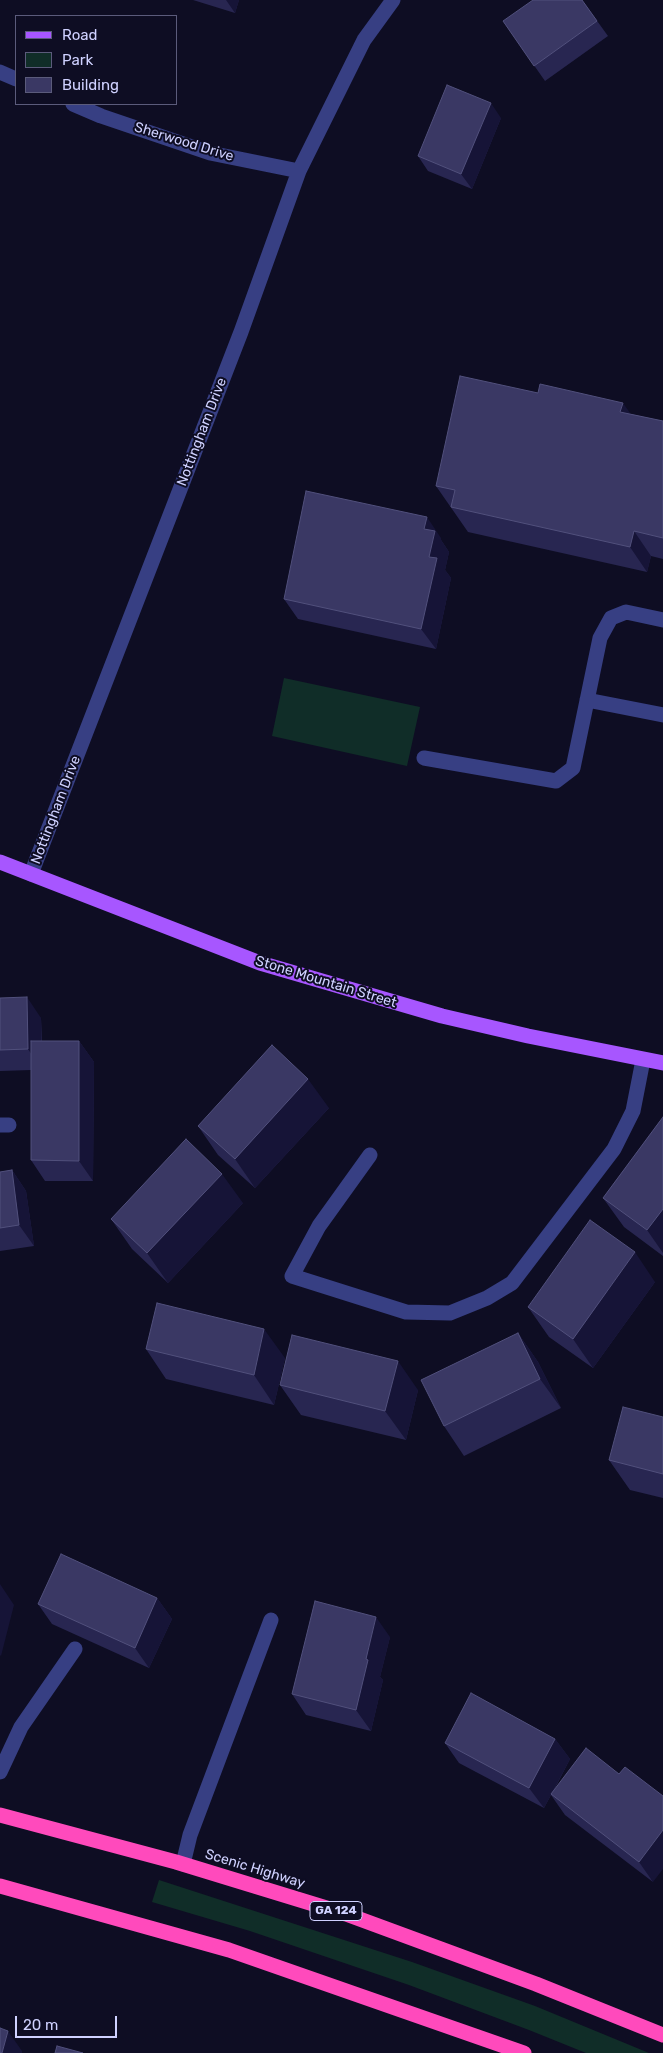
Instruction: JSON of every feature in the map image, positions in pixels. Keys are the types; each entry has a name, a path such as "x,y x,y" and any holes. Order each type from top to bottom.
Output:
{"highway":[{"name":"Scenic Highway","path":"0,1815 183,1864 346,1914 536,1984 663,2035"},
{"path":"0,1886 229,1950 524,2053"}],"main road":[{"name":"Stone Mountain Street","path":"0,862 260,963 442,1016 663,1063"}],"street":[{"name":"Nottingham Drive","path":"31,874 237,341 299,171 364,40 393,0"},
{"path":"0,72 15,79"},
{"name":"Sherwood Drive","path":"75,105 101,116 210,153 299,171"},
{"path":"424,758 556,781 573,768 600,638 611,618 626,612 663,620"},
{"path":"587,700 663,715"},
{"path":"370,1155 319,1226 292,1276 406,1312 450,1313 487,1298 512,1283 614,1149 633,1111 643,1060"},
{"path":"183,1864 190,1835 271,1620"},
{"path":"0,1772 21,1727 75,1649"}],"green space":[{"path":"284,678 420,707 407,766 272,736"},
{"path":"159,1880 412,1962 535,2006 649,2053 586,2053 409,1985 250,1931 152,1902"}],"building":[{"path":"533,0 582,0 597,21 534,66 503,21"},
{"path":"447,85 491,103 461,174 418,156"},
{"path":"460,376 538,393 540,384 623,403 620,412 663,421 663,538 634,531 630,547 451,507 455,490 436,486"},
{"path":"306,491 427,517 424,529 435,531 429,557 437,558 421,629 284,599"},
{"path":"27,997 28,1049 0,1050 0,998"},
{"path":"31,1041 79,1041 79,1161 31,1160"},
{"path":"272,1045 308,1079 235,1159 198,1126"},
{"path":"663,1117 663,1209 647,1230 603,1198"},
{"path":"186,1139 222,1174 147,1253 111,1219"},
{"path":"12,1170 19,1225 0,1228 0,1172"},
{"path":"590,1220 635,1252 573,1339 528,1307"},
{"path":"157,1303 264,1329 254,1375 146,1349"},
{"path":"518,1333 540,1379 444,1426 421,1380"},
{"path":"292,1335 398,1361 385,1411 280,1385"},
{"path":"623,1407 663,1417 663,1474 609,1460"},
{"path":"61,1554 157,1598 135,1648 38,1604"},
{"path":"315,1601 376,1617 356,1710 292,1694"},
{"path":"471,1693 555,1739 529,1788 445,1743"},
{"path":"586,1748 619,1774 625,1767 663,1796 663,1830 639,1862 551,1794"},
{"path":"0,2028 8,2031 2,2053 0,2053"},
{"path":"57,2046 83,2053 55,2053"}]}
